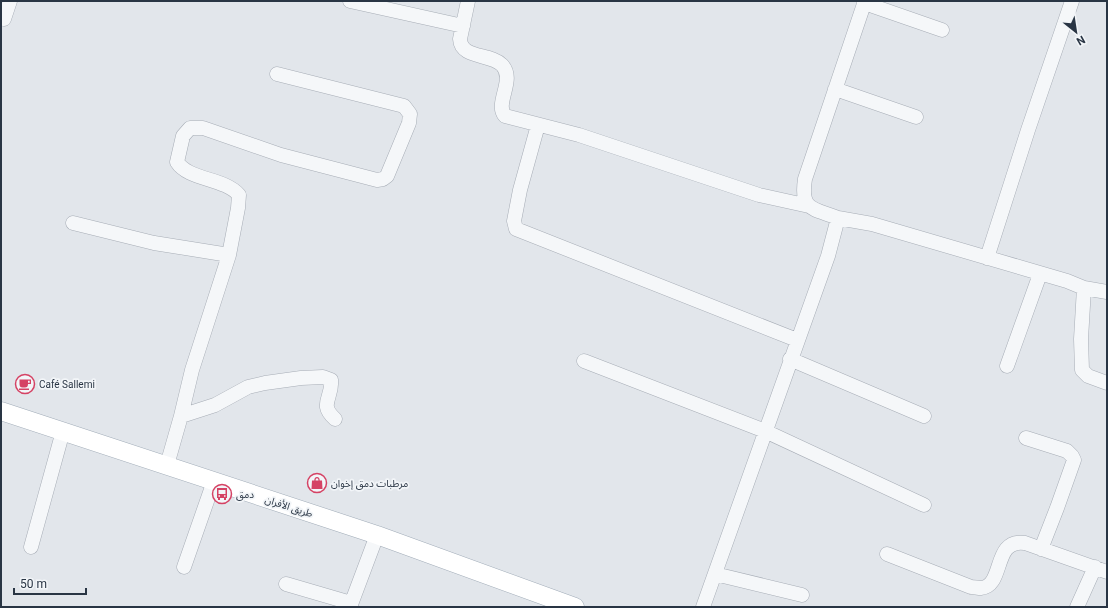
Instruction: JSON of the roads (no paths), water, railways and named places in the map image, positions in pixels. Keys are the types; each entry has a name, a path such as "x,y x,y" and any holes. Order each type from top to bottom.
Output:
{"main road":[{"name":"طريق الأفران","path":"1,411 376,535 575,607"}],"street":[{"path":"4,19 10,1"},
{"path":"350,1 463,26"},
{"path":"468,1 460,39 462,48 467,52 490,58 501,65 506,71 507,79 502,105 503,113 510,118 578,135 759,195 809,206"},
{"path":"987,258 1028,130 1072,1"},
{"path":"942,30 865,2 805,179 803,192 804,198 809,206 814,210 838,218 872,224 1067,281 1084,288 1107,292"},
{"path":"167,465 182,416 192,370 229,255 239,195 234,189 189,172 180,167 177,162 183,136 190,128 203,128 281,155 377,180 387,176 409,123 410,114 404,106 277,74"},
{"path":"835,89 916,117"},
{"path":"538,125 520,190 514,221 516,229 797,340"},
{"path":"703,607 828,256 838,218"},
{"path":"73,223 154,243 229,255"},
{"path":"1006,366 1040,274"},
{"path":"1084,288 1081,339 1082,370 1088,376 1107,383"},
{"path":"790,360 924,416"},
{"path":"584,361 765,431 924,506"},
{"path":"182,416 216,405 248,387 265,383 323,377 331,380 332,384 326,408 328,413 335,419"},
{"path":"30,547 63,431"},
{"path":"1026,438 1067,451 1074,460 1058,508 1041,549"},
{"path":"184,567 214,481"},
{"path":"286,584 351,605 376,535"},
{"path":"887,554 972,587 982,588 991,583 1002,556 1008,547 1012,543 1025,543 1101,569 1077,607"},
{"path":"715,574 802,596"}],"place":[{"name":"Café Sallemi","path":"25,384"},
{"name":"مرطبات دمق إخوان","path":"317,483"},
{"name":"دمق","path":"222,494"}]}
